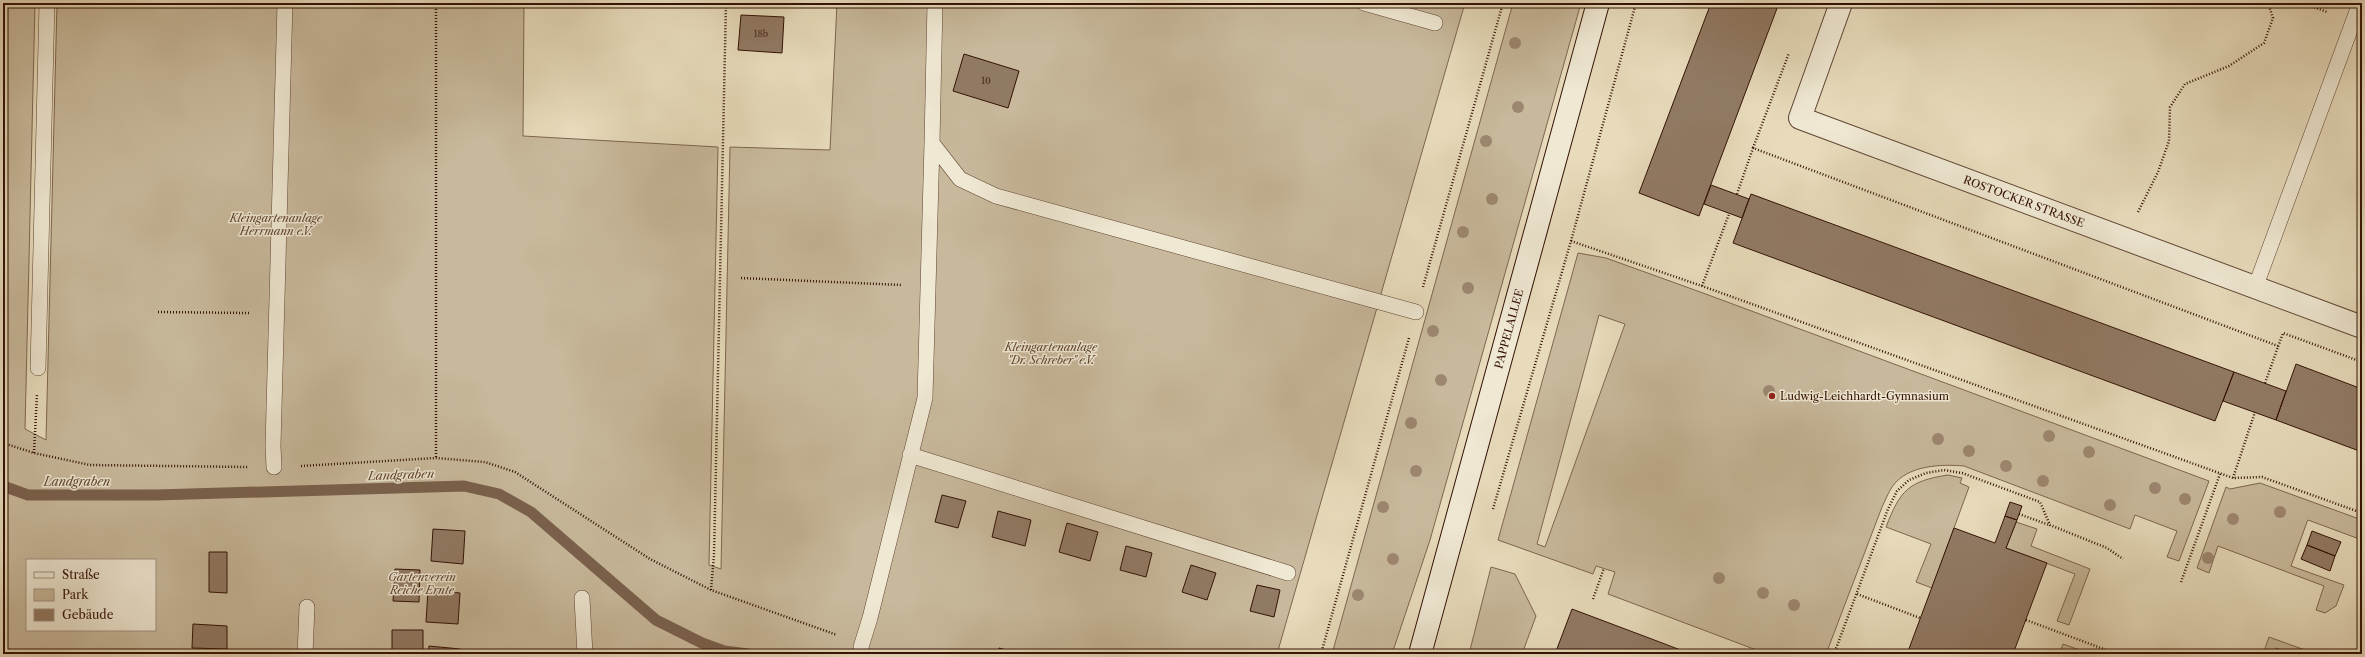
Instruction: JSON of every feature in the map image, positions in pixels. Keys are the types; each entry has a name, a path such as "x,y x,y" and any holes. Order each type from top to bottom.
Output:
{"street":[{"name":"PAPPELALLEE","path":"1420,654 1598,3"},
{"name":"ROSTOCKER STRASSE","path":"1841,3 1800,118 2124,240 2362,327"}],"lane":[{"path":"38,368 47,3"},
{"path":"274,467 273,446 276,314 285,3"},
{"path":"861,647 870,618 924,398 935,3"},
{"path":"1364,3 1435,23"},
{"path":"2255,288 2360,10"},
{"path":"932,143 960,179 996,196 1416,312"},
{"path":"910,455 1288,573"},
{"path":"582,598 585,654"},
{"path":"305,654 306,607"}],"path":[{"path":"436,3 436,458"},
{"path":"711,590 714,555 726,3"},
{"path":"1493,512 1571,241 1636,3"},
{"path":"2124,240 2158,172 2169,141 2170,107 2185,84 2229,66 2264,43 2273,18 2268,3"},
{"path":"1736,194 1791,47"},
{"path":"1753,148 2278,346"},
{"path":"1702,286 1729,214"},
{"path":"1571,241 1702,286 2220,474 2233,478 2262,477 2362,513"},
{"path":"740,278 928,286"},
{"path":"158,312 276,314"},
{"path":"2265,383 2283,332 2362,362"},
{"path":"34,453 38,368"},
{"path":"2233,478 2255,412"},
{"path":"3,444 34,453 90,465 274,467 436,458 485,462 515,472 650,559 711,590 830,631 861,647"},
{"path":"1834,654 1881,525 1897,491 1909,480 1926,473 1944,470 1962,472 2040,502 2050,525"},
{"path":"2182,582 2220,474"},
{"path":"2019,514 2107,548 2123,560"},
{"path":"1593,599 1604,568"},
{"path":"1857,594 1920,618"},
{"path":"2026,620 2117,654"}],"green space":[{"path":"3,3 35,3 25,429 46,440 57,3 524,3 523,136 718,147 709,565 721,569 730,147 830,150 837,3 1465,3 1277,654 3,654"},
{"path":"1513,3 1581,3 1430,540 1392,654 1332,654"},
{"path":"1578,253 1606,258 1703,293 2209,481 2179,561 2167,557 2177,531 2135,515 2130,529 1964,466 1935,466 1915,470 1906,474 1892,487 1882,507 1826,654 1767,654 1608,594 1615,572 1596,566 1593,574 1498,540","holes":["1599,315 1625,324 1545,547 1537,544"]},
{"path":"1948,475 1962,478 1960,483 1969,487 1932,588 1916,582 1931,544 1886,527 1901,496 1907,490 1923,481 1934,477"},
{"path":"2260,483 2362,520 2362,540 2308,520 2307,522 2291,566 2344,585 2336,606 2325,613 2316,610 2324,586 2218,546 2209,573 2197,568 2226,487 2230,489"},
{"path":"2016,522 2037,529 2031,546 2090,569 2069,625 2057,621 2075,574 2006,548"},
{"path":"1491,567 1515,574 1536,616 1522,654 1469,654"},
{"path":"2269,637 2316,654 2292,654 2276,648 2274,654 2263,654"},
{"path":"2063,644 2091,654 2059,654"}],"building":[{"path":"1711,3 1779,3 1699,216 1639,193"},
{"path":"741,15 784,17 782,53 738,50"},
{"path":"964,54 1019,71 1008,108 953,91"},
{"path":"1711,185 1749,199 1742,218 1704,204"},
{"path":"1751,194 2234,372 2215,421 1733,243"},
{"path":"2296,364 2362,389 2362,452 2276,420"},
{"path":"2234,372 2286,391 2276,420 2223,401"},
{"path":"942,495 966,501 958,528 935,522"},
{"path":"2010,502 2022,506 2017,520 2005,516"},
{"path":"998,511 1031,520 1025,546 992,537"},
{"path":"2005,516 2017,520 2006,548 2047,563 2013,654 1907,654 1954,528 1995,543"},
{"path":"1067,523 1098,532 1090,561 1059,552"},
{"path":"433,529 465,531 463,564 431,561"},
{"path":"2312,531 2341,542 2335,556 2307,545"},
{"path":"2307,545 2335,556 2330,571 2301,559"},
{"path":"1126,546 1152,553 1146,577 1120,570"},
{"path":"209,552 227,552 227,593 209,592"},
{"path":"1191,565 1216,573 1207,600 1182,592"},
{"path":"395,569 420,570 419,602 393,601"},
{"path":"1257,585 1280,590 1274,617 1250,611"},
{"path":"428,590 460,593 458,624 426,622"},
{"path":"1572,609 1657,641 1691,654 1555,654"},
{"path":"193,624 227,626 227,649 192,648"},
{"path":"392,630 423,630 423,654 392,654"},
{"path":"429,646 460,649 460,654 428,654"},
{"path":"999,648 1020,654 998,654"}],"waterway":[{"name":"Landgraben","path":"3,486 28,495 156,495 464,486 499,494 531,512 656,620 702,643 724,651 748,654"}],"place":[{"name":"Ludwig-Leichhardt-Gymnasium","path":"1772,396"}],"park label":[{"name":"Kleingartenanlage Herrmann e.V.","path":"276,224"},
{"name":"Kleingartenanlage \"Dr. Schreber\" e.V.","path":"1051,353"},
{"name":"Gartenverein Reiche Ernte","path":"422,583"}]}
